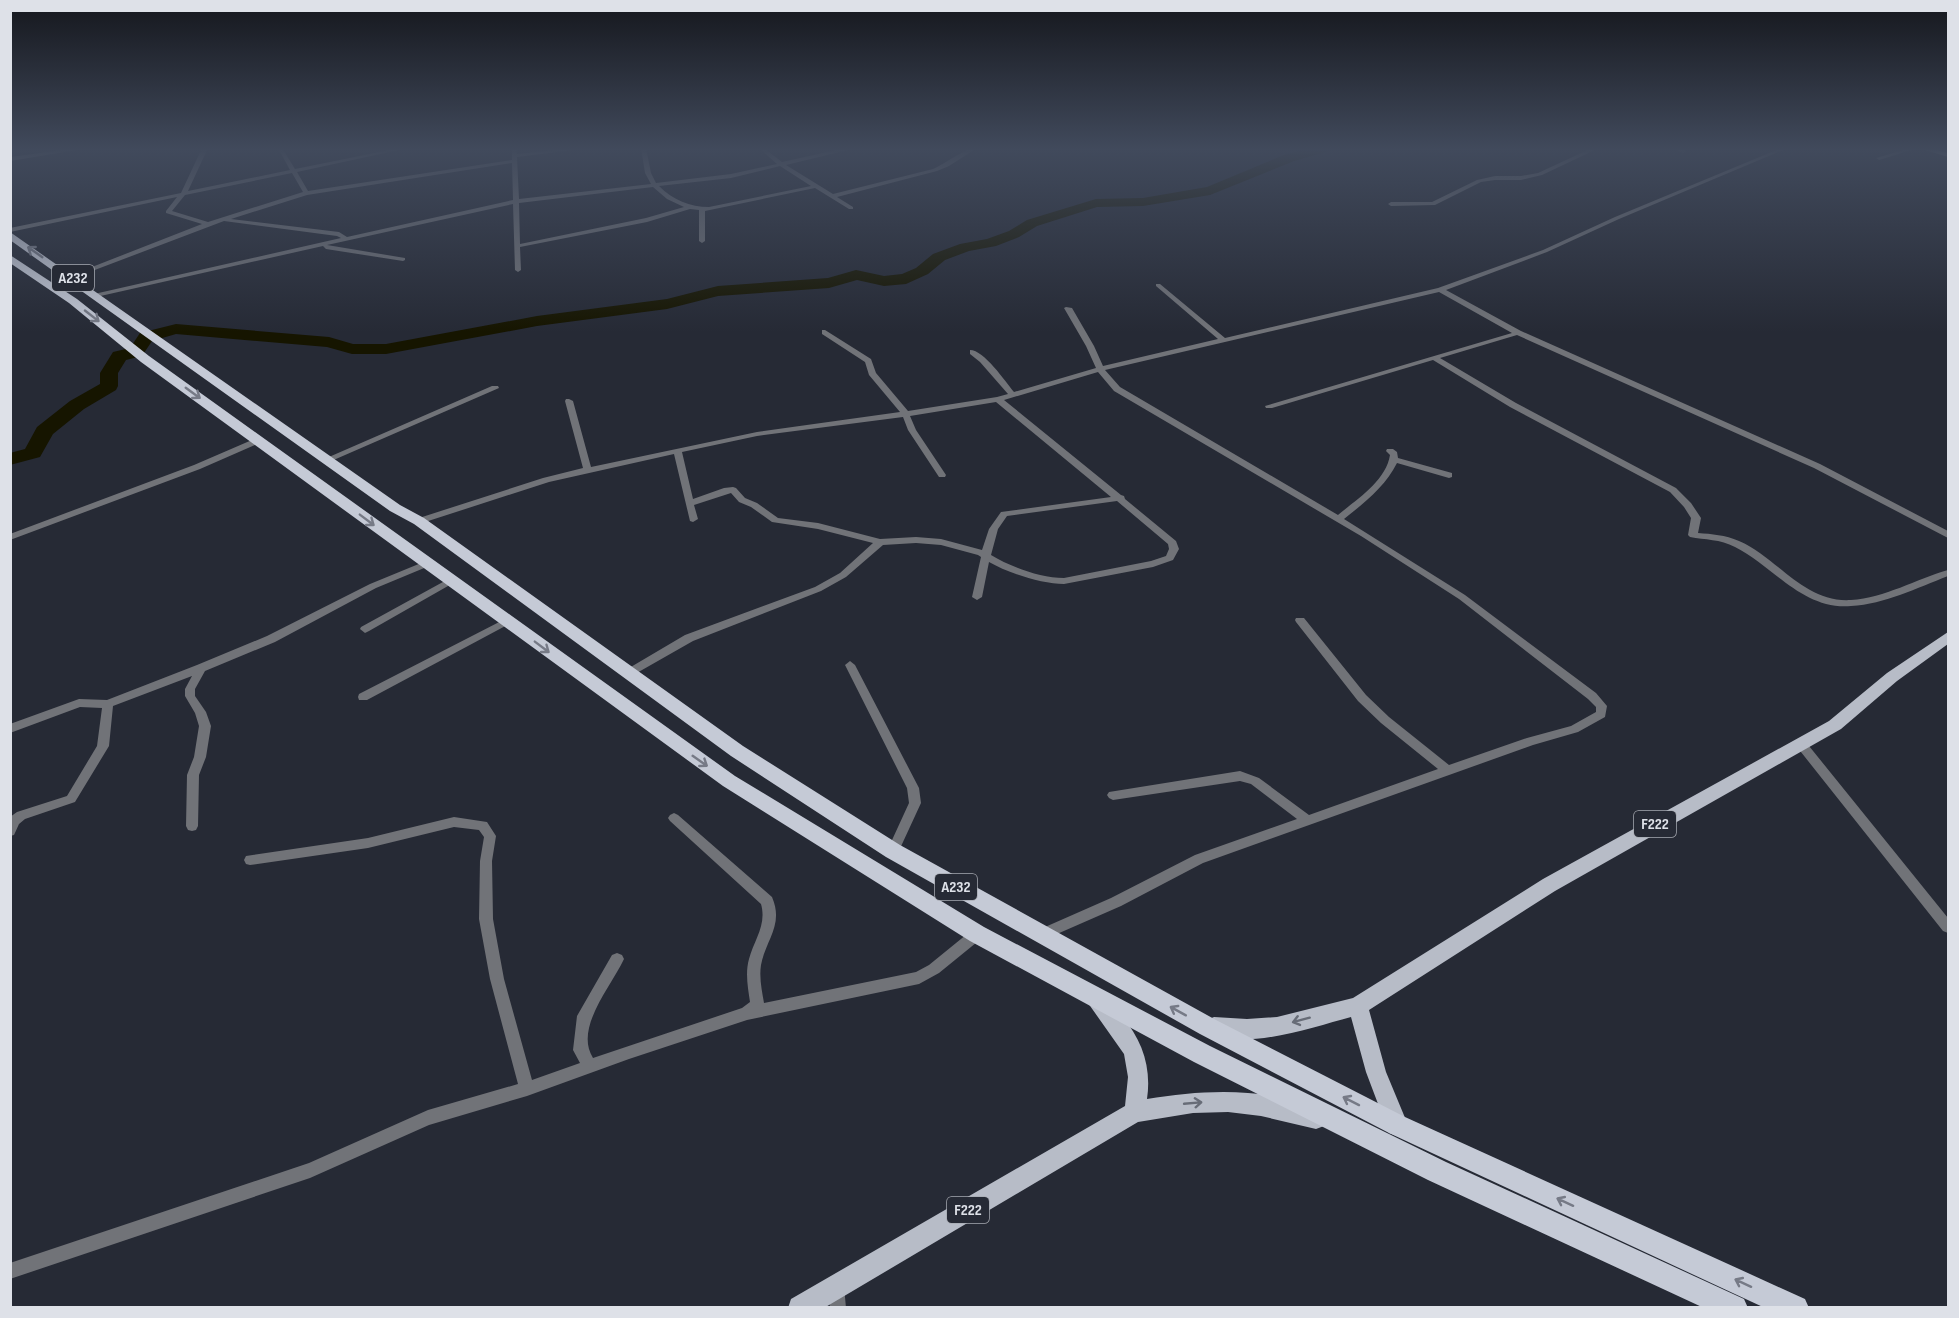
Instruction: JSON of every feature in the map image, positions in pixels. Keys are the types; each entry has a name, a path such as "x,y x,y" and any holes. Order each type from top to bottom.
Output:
{"highway":[{"name":"A232","path":"10,235 326,460 418,521 737,751 893,852 1208,1027 1397,1125 1796,1308"},
{"name":"A232","path":"10,258 426,564 452,580 729,781 977,934 1345,1126 1437,1171 1735,1308"},
{"path":"330,492 356,481"}],"main road":[{"name":"F222","path":"1208,1027 1247,1029 1277,1026 1358,1006 1550,885 1662,820 1835,725 1892,677 1948,637"},
{"path":"1093,996 1128,1037 1138,1061 1140,1083 1136,1112"},
{"path":"1358,1006 1376,1072 1397,1125"},
{"name":"F222","path":"800,1308 837,1297 1136,1112 1188,1103 1226,1101 1264,1105 1345,1126"}],"street":[{"path":"10,230 106,210"},
{"path":"169,210 170,214 208,224"},
{"path":"71,277 252,210"},
{"path":"96,295 479,210"},
{"path":"517,210 518,270"},
{"path":"518,246 647,220 681,210"},
{"path":"702,210 702,241"},
{"path":"418,521 546,480 588,470 757,434 998,399 1100,369 1440,291 1545,251 1639,210"},
{"path":"225,220 339,234 346,239"},
{"path":"320,246 403,259"},
{"path":"1158,285 1226,341"},
{"path":"1440,291 1518,333 1817,466 1948,535"},
{"path":"1041,935 1116,902 1199,859 1531,741 1574,729 1601,714 1602,706 1462,597 1212,443 1117,389 1100,369 1090,346 1068,308"},
{"path":"825,332 868,361 872,374 905,413 912,430 942,475"},
{"path":"1269,406 1518,333"},
{"path":"974,352 1012,394"},
{"path":"1435,358 1513,405 1673,490 1688,505 1696,518 1693,535 1721,538 1815,596 1836,603 1860,602 1948,573"},
{"path":"326,460 495,388"},
{"path":"688,504 733,490 742,500 754,505 775,520 818,526 880,542 916,540 941,542 987,556 1001,565 1051,580 1064,581 1153,564 1170,558 1174,549 1173,543 998,399"},
{"path":"569,401 588,470"},
{"path":"10,537 197,467 259,440"},
{"path":"677,450 693,519"},
{"path":"1338,519 1373,490 1392,455 1449,475"},
{"path":"977,597 998,519 1004,514 1121,498"},
{"path":"628,674 689,638 818,589 843,575 880,542"},
{"path":"10,729 80,703 108,704 201,668 279,635 373,586 426,564"},
{"path":"365,629 452,580"},
{"path":"1300,620 1362,698 1385,720 1448,771"},
{"path":"363,697 507,621"},
{"path":"850,665 913,788 915,802 893,852"},
{"path":"192,826 194,775 200,757 205,726 190,696 190,689 201,668"},
{"path":"10,831 14,821 21,815 71,799 103,746 108,704"},
{"path":"1802,744 1948,927"},
{"path":"1113,795 1240,776 1255,781 1309,821"},
{"path":"674,818 767,900 771,909 772,919 754,967 757,1005 747,1012"},
{"path":"250,860 368,843 454,822 483,826 490,836 486,861 486,919 497,979 527,1089"},
{"path":"10,1271 310,1170 428,1118 527,1089 747,1012 919,978 977,934"},
{"path":"591,1067 580,1050 584,1016 617,959"}],"waterway":[{"path":"10,459 33,453 44,431 77,405 109,386 109,373 119,356 136,352 146,337 176,329 329,342 352,349 386,349 537,321 667,304 718,291 829,283 856,275 884,281 906,279 922,271 939,257 966,247 990,243 1014,234 1032,223 1075,210"}]}
